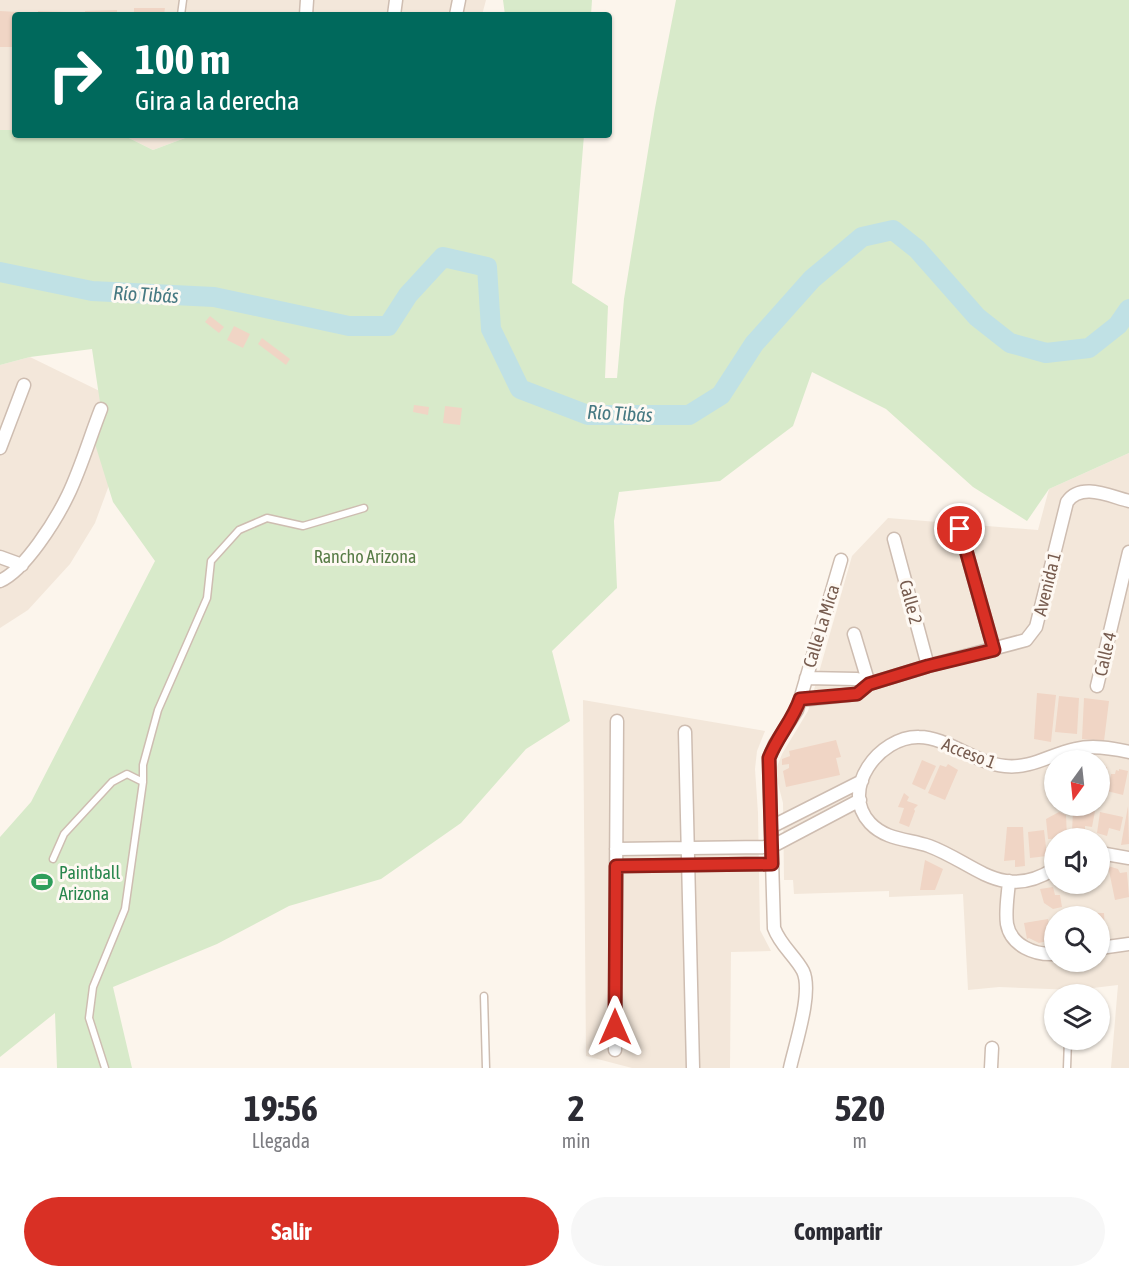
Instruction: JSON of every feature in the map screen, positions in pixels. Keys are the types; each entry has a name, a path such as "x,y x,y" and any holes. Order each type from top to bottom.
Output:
{"street":[{"path":"0,448 24,385"},
{"path":"0,581 8,578 22,565 68,495 101,409"},
{"name":"Avenida 1","path":"800,699 857,694 869,684 1026,640 1036,627 1067,502 1072,495 1088,491 1129,501"},
{"path":"960,529 994,650"},
{"name":"Calle 2","path":"894,539 928,666"},
{"name":"Calle 4","path":"1097,686 1129,552"},
{"path":"0,557 22,565"},
{"name":"Calle La Mica","path":"789,1068 806,989 804,972 778,939 774,928 769,758 775,744 797,710 841,561"},
{"path":"854,634 869,684"},
{"name":"Avenida 1","path":"806,678 857,679 869,684"},
{"path":"615,1050 617,721"},
{"path":"685,732 693,1068"},
{"name":"Acceso 1","path":"860,800 862,781 873,759 883,749 906,738 930,738 981,760 1003,766 1029,765 1077,749 1104,747 1129,752"},
{"path":"771,827 862,781"},
{"path":"616,849 771,847 860,800 866,818 886,835 928,846 988,878 1025,881 1044,873"},
{"path":"1110,855 1129,858"},
{"path":"616,866 772,864"},
{"path":"1009,881 1007,926 1016,941 1033,952 1044,953"},
{"path":"1110,947 1129,944"},
{"path":"991,1068 992,1048"}],"lane":[{"path":"105,1068 89,1017 93,987 125,909 143,782 143,765 158,710 207,598 211,561 239,530 267,518 303,526 364,508"},
{"path":"53,859 64,834 112,782 127,774 143,782"},
{"path":"484,996 486,1068"},
{"path":"1067,1068 1068,1050"}],"shaded area":[{"path":"0,0 486,0 483,12 12,12 12,130 0,130"},
{"path":"129,138 185,138 153,150"},
{"path":"30,357 122,402 115,469 95,523 70,564 28,610 0,628 0,365"},
{"path":"1129,453 1129,1068 1111,1068 1118,985 1044,984 1044,989 999,987 968,990 963,894 889,897 889,891 794,894 793,880 784,880 783,803 775,772 782,754 808,711 852,556 888,518 1038,530 1049,489"},
{"path":"583,700 765,731 757,751 755,769 760,930 771,951 731,952 730,1068 632,1068 586,1056"}],"green space":[{"path":"503,0 592,0 591,12 505,12"},
{"name":"Rancho Arizona","path":"676,0 1129,0 1129,453 1049,489 1027,521 973,487 886,409 812,372 793,426 720,481 619,492 614,521 617,588 552,651 570,721 526,749 461,823 381,879 289,906 217,944 113,987 132,1068 57,1068 55,1013 0,1057 0,837 31,802 155,561 113,502 91,431 101,409 92,349 30,357 0,365 0,130 12,130 12,138 129,138 153,150 185,138 584,138 572,283 608,306 605,378 617,378 624,299 655,108"}],"building":[{"path":"134,8 165,8 164,12 134,12"},
{"path":"117,10 117,12 85,12"},
{"path":"0,11 17,12 12,12 12,47 0,47"},
{"path":"210,316 224,327 219,333 205,322"},
{"path":"234,326 250,334 243,348 227,340"},
{"path":"262,338 290,359 286,365 258,344"},
{"path":"414,405 429,407 428,415 413,412"},
{"path":"445,406 462,408 460,425 443,423"},
{"path":"1037,693 1056,695 1051,742 1034,739"},
{"path":"1059,696 1079,698 1077,734 1055,732"},
{"path":"1084,698 1109,701 1104,741 1082,739"},
{"path":"836,740 841,757 836,758 840,775 786,787 783,771 789,768 789,764 782,765 782,759 790,756 789,751"},
{"path":"922,760 936,766 925,790 912,784"},
{"path":"948,764 958,770 945,800 928,793 940,765 946,767"},
{"path":"1119,769 1128,771 1123,795 1110,792 1111,774 1115,774 1116,770 1119,771"},
{"path":"904,793 909,797 907,801 918,805 914,809 909,827 899,823 904,808 898,807"},
{"path":"1128,806 1129,844 1121,845"},
{"path":"1110,814 1123,817 1120,831 1098,828 1099,816"},
{"path":"1052,816 1066,816 1067,828 1047,828 1046,819"},
{"path":"1073,816 1094,816 1092,827 1072,828"},
{"path":"1007,827 1023,827 1025,866 1015,867 1015,860 1004,861"},
{"path":"1044,830 1044,856 1030,858 1028,832"},
{"path":"925,860 943,869 935,890 920,890"},
{"path":"1110,867 1118,869 1120,873 1127,872 1129,897 1115,900"},
{"path":"1044,888 1044,894 1060,895 1062,906 1048,906 1044,903 1040,889"},
{"path":"1044,920 1044,942 1039,943 1027,939 1024,923"}],"waterway":[{"name":"Río Tibás","path":"0,272 92,291 214,297 349,326 388,326 408,295 443,257 487,267 491,329 520,389 588,415 689,415 721,395 754,344 812,279 862,237 893,230 917,249 977,317 1010,343 1046,353 1089,348 1118,325 1129,309"}],"place":[{"name":"Paintball Arizona","path":"42,882"}],"route":[{"path":"615,1027 616,866 772,864 769,758 775,744 797,710 800,699 857,694 869,684 928,666 994,650 960,529"}]}
